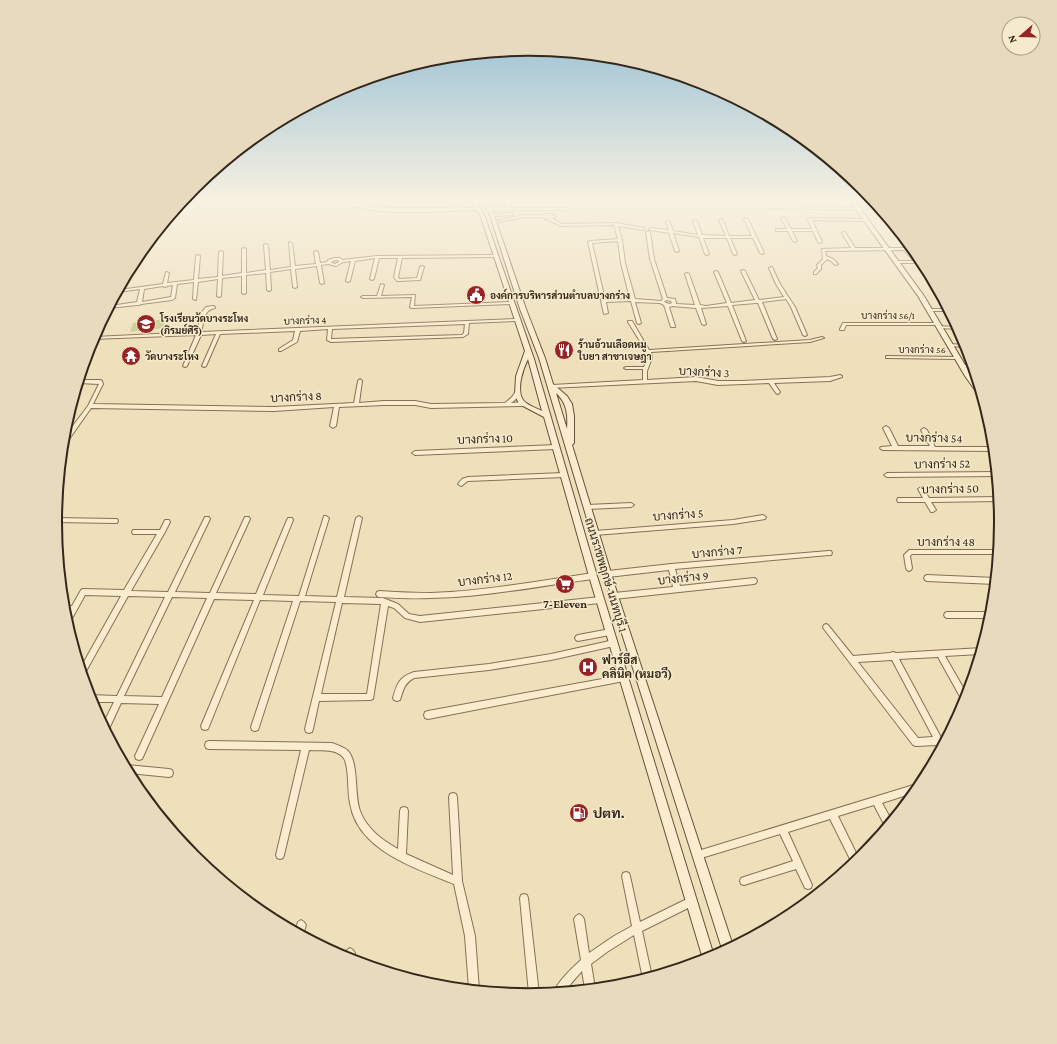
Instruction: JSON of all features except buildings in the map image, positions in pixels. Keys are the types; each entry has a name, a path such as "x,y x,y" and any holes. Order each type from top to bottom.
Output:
{"main road":[{"name":"ถนนราชพฤกษ์-นนทบุรี 1","path":"493,249 528,352 600,600 707,953"},
{"name":"ถนนราชพฤกษ์-นนทบุรี 1","path":"504,249 551,386 614,596 726,944"},
{"path":"887,249 929,310 957,358 973,381"},
{"path":"528,352 522,362 518,392 521,401 524,404 547,416"},
{"path":"551,386 569,401 571,408 570,452"}],"street":[{"path":"244,249 244,293"},
{"path":"266,249 269,290"},
{"path":"291,249 295,287"},
{"path":"591,249 606,313"},
{"path":"621,249 623,263 639,323"},
{"path":"651,249 652,259 663,301 666,305 673,326"},
{"path":"705,249 707,254"},
{"path":"733,249 735,254"},
{"path":"760,249 762,253"},
{"path":"836,264 832,260 825,257 824,250 905,249 910,254"},
{"path":"219,296 221,252"},
{"path":"316,252 322,283"},
{"path":"195,299 198,256"},
{"path":"124,290 220,279 319,264 329,263 336,265 341,261 377,257 463,256 476,259 496,258"},
{"path":"372,279 377,257"},
{"path":"400,257 396,277 398,280 419,279 422,267"},
{"path":"815,273 820,268 820,264 825,257"},
{"path":"348,281 353,260"},
{"path":"896,262 915,262"},
{"path":"771,268 793,307 805,335"},
{"path":"743,271 759,302 775,339"},
{"path":"716,272 744,341"},
{"path":"165,286 167,273"},
{"path":"687,274 700,307 704,324"},
{"path":"116,306 171,299 173,298 175,284"},
{"path":"379,297 382,285"},
{"path":"136,311 142,288"},
{"path":"363,297 414,296 412,307 511,303"},
{"path":"666,305 700,307 787,298"},
{"path":"603,301 673,300 673,305"},
{"path":"185,366 199,332 204,312 208,308 213,307"},
{"path":"929,310 943,310"},
{"name":"บางกร่าง 4","path":"101,338 199,332 516,320"},
{"path":"336,321 332,328 329,340 332,341 458,336 466,334 467,322"},
{"path":"630,322 648,351 650,358 646,368 645,382"},
{"name":"บางกร่าง 56/1","path":"842,329 845,324 938,326"},
{"path":"938,326 951,327"},
{"path":"281,350 295,341 298,329"},
{"path":"204,366 219,332"},
{"path":"648,351 802,342 822,338"},
{"path":"950,345 960,346"},
{"name":"บางกร่าง 56","path":"888,358 957,358"},
{"path":"963,366 968,366"},
{"path":"626,368 646,368"},
{"name":"บางกร่าง 3","path":"551,386 696,379 723,383 771,382 830,379 840,376"},
{"path":"71,434 90,406 101,383 96,381 84,381"},
{"path":"356,404 360,381"},
{"path":"771,382 778,392"},
{"path":"560,393 568,386"},
{"path":"503,405 510,402 518,392"},
{"name":"บางกร่าง 8","path":"90,406 274,409 398,403 431,406 524,404"},
{"path":"333,426 337,405"},
{"name":"บางกร่าง 54","path":"886,428 896,448 989,450"},
{"path":"924,430 933,448"},
{"name":"บางกร่าง 10","path":"415,453 556,447"},
{"path":"883,448 896,448"},
{"name":"บางกร่าง 52","path":"887,475 992,474"},
{"path":"461,484 464,480 468,479 564,475"},
{"path":"921,489 933,510"},
{"name":"บางกร่าง 50","path":"900,500 994,499"},
{"path":"587,507 631,504"},
{"name":"บางกร่าง 5","path":"595,533 734,522 763,517"},
{"path":"255,727 326,518"},
{"path":"309,729 358,518"},
{"path":"108,722 207,519"},
{"path":"139,756 247,519"},
{"path":"62,520 115,521"},
{"path":"205,726 290,520"},
{"path":"85,666 167,522"},
{"path":"134,532 162,532"},
{"name":"บางกร่าง 48","path":"909,568 907,555 911,552 994,552"},
{"name":"บางกร่าง 7","path":"608,574 828,553"},
{"path":"671,567 677,589"},
{"name":"บางกร่าง 12","path":"379,594 422,595 478,592 593,576"},
{"path":"927,578 991,581"},
{"name":"บางกร่าง 9","path":"614,596 754,581"},
{"path":"71,614 83,592 385,602 396,606 407,616 420,618 600,600"},
{"path":"316,698 370,697 385,602"},
{"path":"947,615 986,615"},
{"path":"826,627 916,742 938,744"},
{"path":"578,638 610,632"},
{"path":"397,698 404,679 414,675 488,667 614,643"},
{"path":"851,659 894,655 976,651"},
{"path":"940,654 962,693"},
{"path":"894,655 939,742"},
{"path":"428,715 624,678"},
{"path":"97,699 164,701"},
{"path":"209,746 306,748 332,747 340,750 346,756 350,771 353,799 356,810 364,827 371,836 402,857 458,881"},
{"path":"280,855 306,748"},
{"path":"134,770 169,773"},
{"path":"698,855 909,791"},
{"path":"453,797 458,881 470,936 474,985"},
{"path":"876,800 886,820"},
{"path":"402,857 404,811"},
{"path":"832,814 853,856"},
{"path":"782,829 808,885"},
{"path":"744,881 798,864"},
{"path":"626,876 646,973"},
{"path":"524,898 533,988"},
{"path":"563,987 577,969 594,955 637,928 691,902"},
{"path":"579,919 589,984"}],"green space":[{"path":"167,319 164,328 130,332 133,323"}],"place":[{"name":"องค์การบริหารส่วนตำบลบางกร่าง","path":"476,295"},
{"name":"โรงเรียนวัดบางระโหง (ภิรมย์ศิริ)","path":"146,324"},
{"name":"ร้านอ้วนเลือดหมู ใบยา สาขาเจษฎา","path":"564,350"},
{"name":"วัดบางระโหง","path":"131,356"},
{"name":"7-Eleven","path":"565,584"},
{"name":"ฟาร์อีส คลินิค (หมอวี)","path":"588,667"},
{"name":"ปตท.","path":"579,813"}]}
